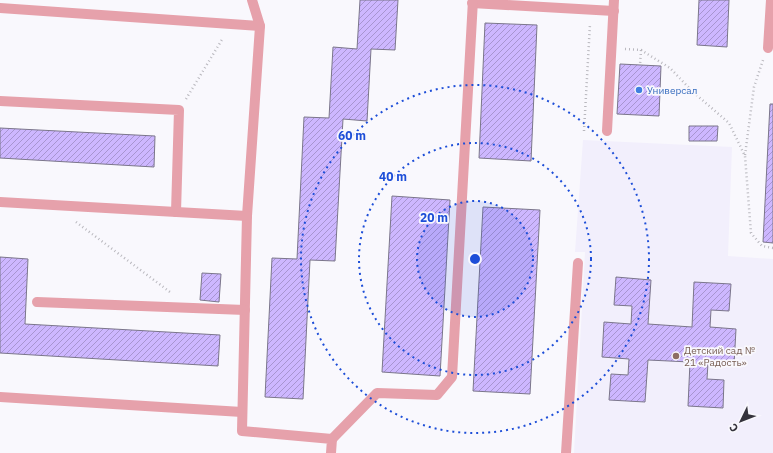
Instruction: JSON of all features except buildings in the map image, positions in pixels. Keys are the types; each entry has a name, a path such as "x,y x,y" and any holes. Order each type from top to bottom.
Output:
{"lane":[{"path":"252,0 260,26 247,216 242,431 332,439"},
{"path":"607,131 614,0"},
{"path":"768,48 772,0"},
{"path":"331,453 332,439 377,393 437,395 452,377 472,1 614,11"},
{"path":"0,8 260,26"},
{"path":"0,102 179,110 176,212"},
{"path":"0,202 247,216"},
{"path":"566,453 578,263"},
{"path":"37,302 245,310"},
{"path":"0,397 242,412"}],"path":[{"path":"584,131 591,10"},
{"path":"179,110 231,24"},
{"path":"612,48 641,50 670,68 693,92 729,123 745,156"},
{"path":"768,48 754,87 745,156 751,233 762,246 773,248"},
{"path":"640,65 641,50"},
{"path":"54,205 191,308"}],"shaded area":[{"name":"Детский сад № 21 «Радость»","path":"583,140 732,147 728,256 773,259 773,453 574,453 585,252 575,252"}],"place":[{"name":"Универсал","path":"639,90"},
{"name":"Детский сад № 21 «Радость»","path":"676,356"}]}
